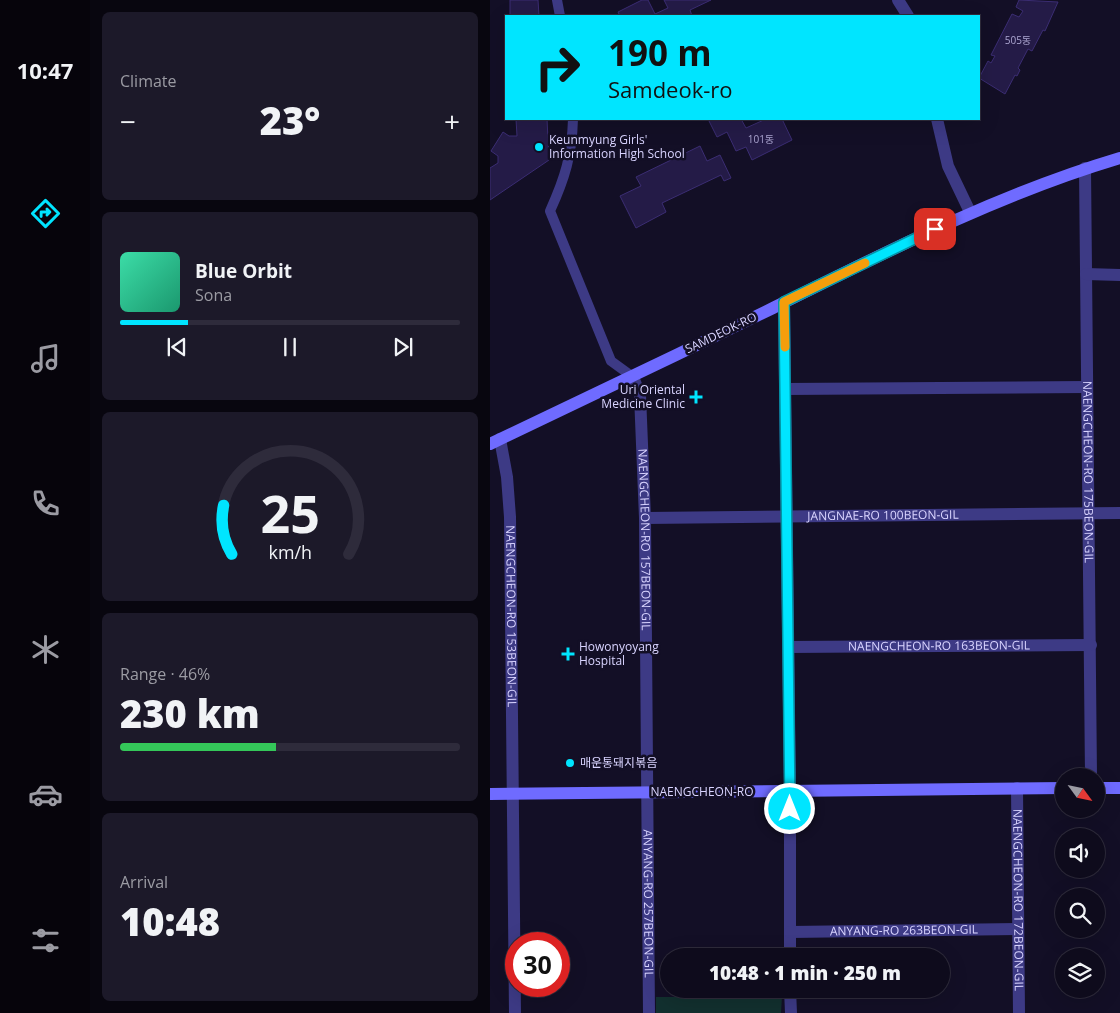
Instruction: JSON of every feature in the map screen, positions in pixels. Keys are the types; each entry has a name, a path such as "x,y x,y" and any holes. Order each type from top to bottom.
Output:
{"street":[{"path":"898,0 907,15"},
{"path":"938,120 948,166 970,212"},
{"name":"SAMDEOK-RO","path":"495,442 633,377 970,212 1032,186 1120,158"},
{"name":"NAENGCHEON-RO 175BEON-GIL","path":"1085,168 1091,768"},
{"path":"1086,274 1120,274"},
{"path":"784,302 790,948"},
{"name":"NAENGCHEON-RO 157BEON-GIL","path":"633,377 640,395 645,518 647,793"},
{"path":"785,388 1086,387"},
{"name":"NAENGCHEON-RO 153BEON-GIL","path":"495,442 507,477 510,517 515,1013"},
{"name":"JANGNAE-RO 100BEON-GIL","path":"645,518 1120,513"},
{"name":"NAENGCHEON-RO 163BEON-GIL","path":"788,647 1091,645"},
{"name":"NAENGCHEON-RO 172BEON-GIL","path":"1017,788 1018,1013"},
{"name":"NAENGCHEON-RO","path":"490,794 1055,788"},
{"path":"1105,788 1120,788"},
{"name":"ANYANG-RO 257BEON-GIL","path":"647,793 649,1013"},
{"name":"ANYANG-RO 263BEON-GIL","path":"790,932 1017,929"},
{"path":"790,998 791,1013"}],"lane":[{"path":"557,0 560,15"},
{"path":"574,120 573,146 566,176 550,211 611,361 633,377"}],"green space":[{"path":"656,997 782,998 781,1013 656,1013"}],"building":[{"path":"510,0 538,0 539,15 510,15"},
{"path":"642,0 648,0 655,14 668,8 664,0 711,0 690,10 692,15 620,15 618,12"},
{"path":"1019,0 1058,2 1045,31 1043,30 1032,51 1028,49 1018,68 1020,70 1017,76 1015,75 1005,94 980,79 980,76 988,61 991,63 995,56 991,55 1012,14 1019,17 1023,11 1016,7"},
{"path":"516,120 547,120 549,160 490,200 490,168 498,163 498,156 491,151 503,132 509,136 517,136"},
{"path":"708,120 742,120 746,128 764,120 782,120 792,140 752,160 746,147 736,151 727,132 717,137"},
{"path":"700,146 707,161 720,155 731,178 724,181 721,175 662,203 666,212 636,228 620,196 641,186 636,177"}],"slow traffic":[{"path":"785,347 784,302 865,263"}],"place":[{"name":"Keunmyung Girls' Information High School","path":"539,147"},
{"name":"Uri Oriental Medicine Clinic","path":"696,397"},
{"name":"Howonyoyang Hospital","path":"568,654"},
{"name":"매운통돼지볶음","path":"570,763"}],"route":[{"path":"790,809 784,302 935,229"}]}
